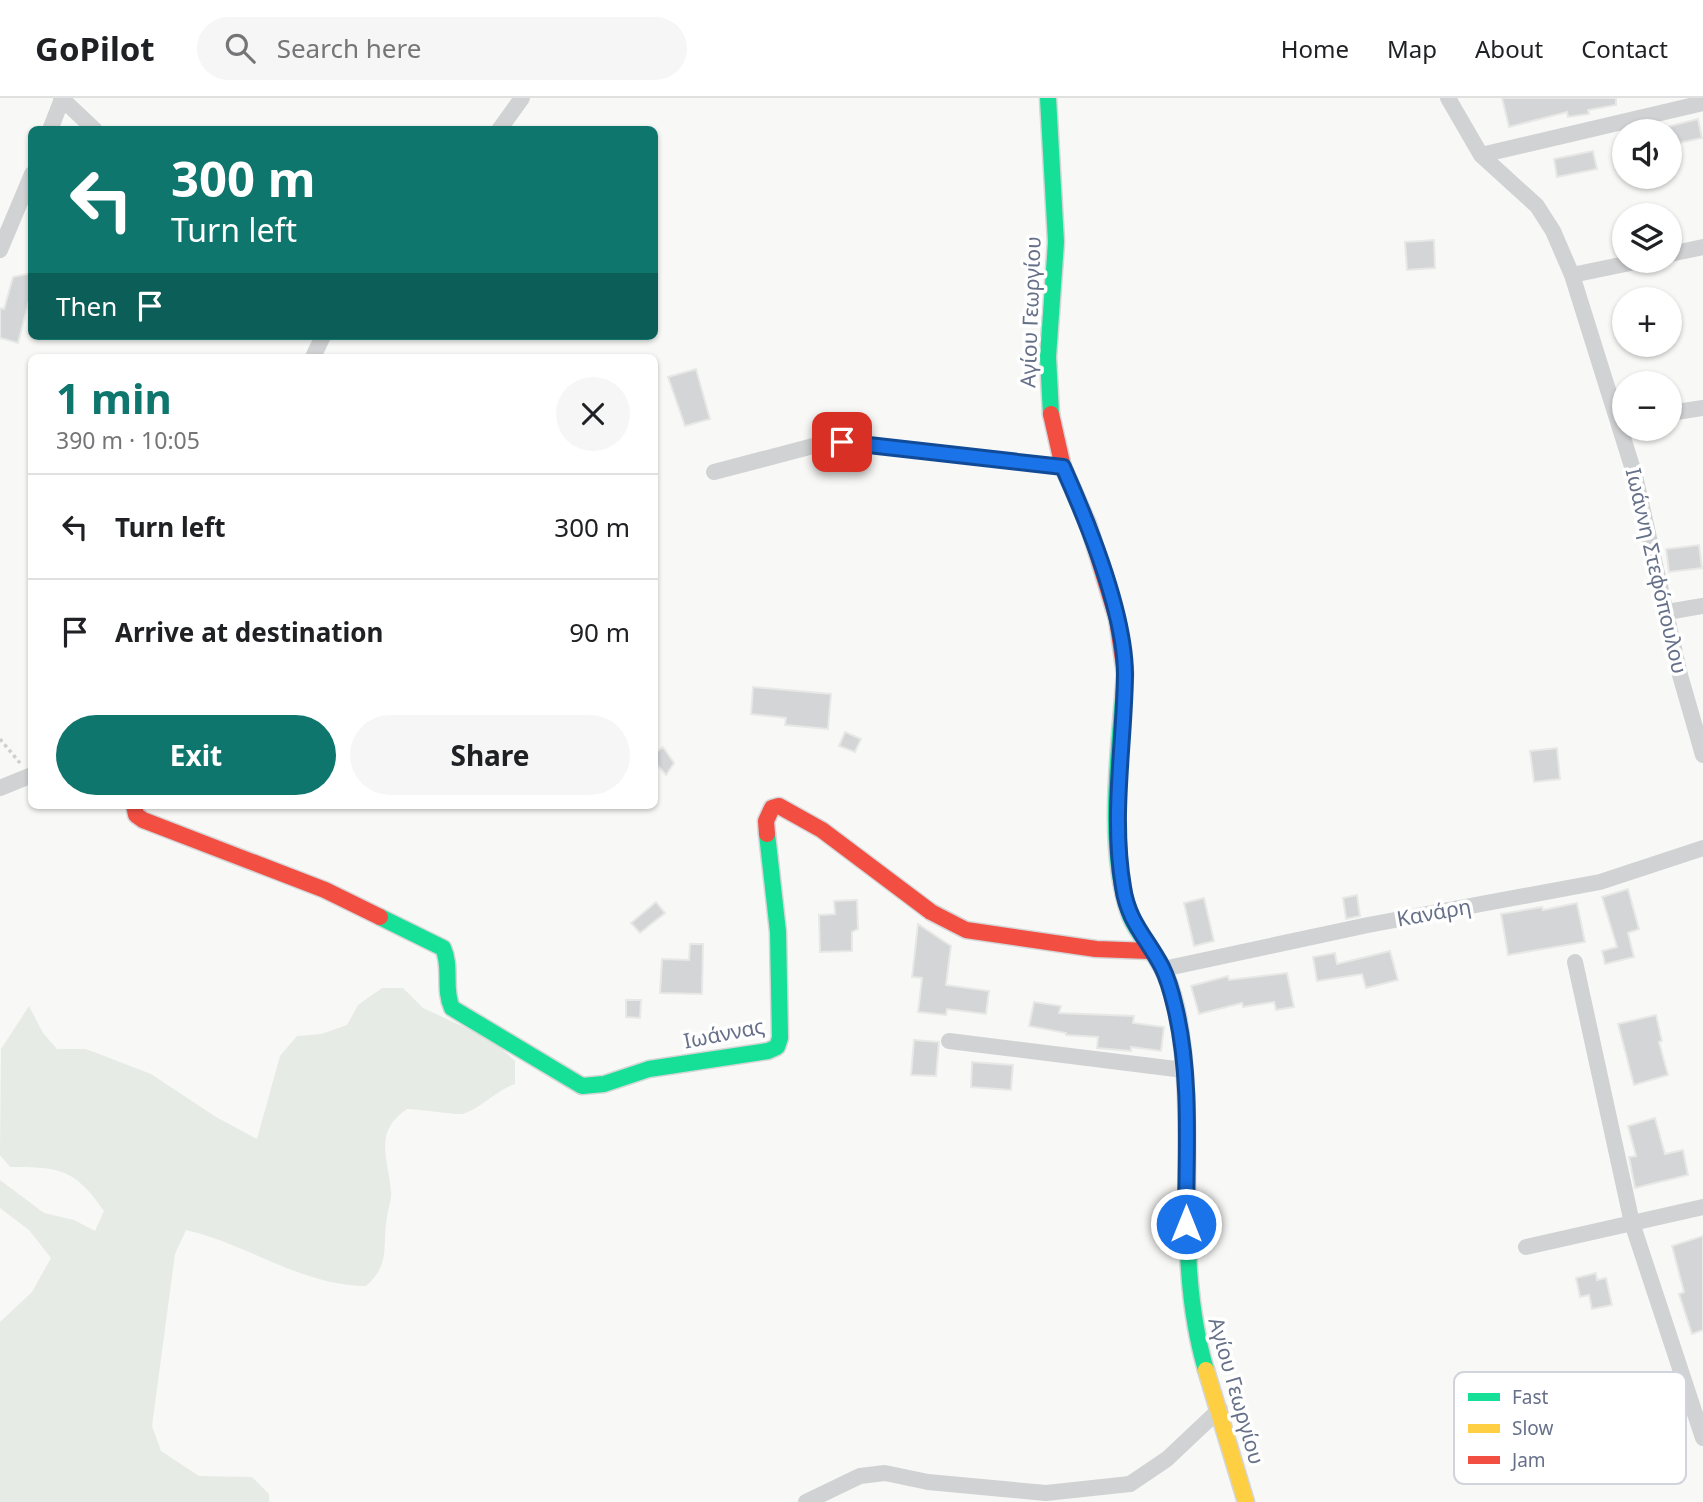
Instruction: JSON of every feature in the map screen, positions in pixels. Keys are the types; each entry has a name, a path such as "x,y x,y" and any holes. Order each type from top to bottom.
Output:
{"street":[{"path":"502,126 522,98"},
{"name":"Αγίου Γεωργίου","path":"1048,98 1056,242 1048,387 1063,467 1088,524 1118,619 1125,673 1118,773 1118,844 1123,889 1130,918 1163,969 1175,1007 1184,1070 1186,1236 1192,1313 1201,1353 1246,1502"},
{"name":"Ιωάννη Στεφόπουλου","path":"1448,98 1481,155 1537,206 1552,231 1572,275 1612,398"},
{"path":"52,126 62,99 91,126"},
{"path":"1481,155 1703,103"},
{"path":"0,250 28,184"},
{"path":"1682,251 1703,247"},
{"path":"1572,275 1612,267"},
{"path":"1682,411 1703,408"},
{"name":"Ιωάννη Στεφόπουλου","path":"1625,441 1680,675 1703,755"},
{"path":"714,472 817,445 842,442 1063,467"},
{"path":"1667,612 1703,606"},
{"path":"0,788 28,776"},
{"name":"Ιωάννας","path":"135,809 136,815 143,820 326,890 443,948 447,958 448,999 452,1008 582,1086 604,1084 649,1069 768,1051 776,1047 780,1038 778,932 766,821 767,814 779,806 821,830 931,912 966,930 1096,949 1150,951"},
{"name":"Κανάρη","path":"1163,969 1368,925 1600,882 1703,848"},
{"path":"1575,962 1632,1223 1681,1372"},
{"path":"949,1041 1184,1070"},
{"path":"1526,1247 1703,1207"},
{"path":"1686,1387 1703,1438"},
{"path":"806,1502 860,1476 885,1473 928,1482 1046,1493 1130,1484 1167,1459 1220,1409"}],"path":[{"path":"0,739 28,772"}],"shaded area":[{"path":"382,988 403,988 423,1008 492,1040 515,1061 515,1084 462,1114 407,1109 396,1118 386,1136 385,1146 391,1194 384,1254 379,1270 366,1286 342,1284 297,1272 209,1236 186,1230 175,1254 152,1426 161,1451 199,1476 252,1477 269,1494 269,1502 0,1502 0,1322 32,1292 51,1258 29,1230 0,1208 0,1180 44,1213 74,1220 95,1231 104,1211 84,1186 65,1173 42,1168 10,1167 0,1155 1,1049 29,1006 43,1033 57,1049 86,1049 151,1074 216,1117 257,1139 280,1056 297,1036 321,1034 347,1025 358,1005"}],"building":[{"path":"1502,98 1616,98 1616,105 1588,110 1589,114 1568,117 1567,112 1509,127"},
{"path":"1698,119 1702,138 1682,142 1682,123"},
{"path":"1593,151 1597,169 1557,177 1554,159"},
{"path":"1434,240 1435,268 1407,270 1405,242"},
{"path":"28,274 28,304 18,343 0,338 0,308 4,309 13,277"},
{"path":"696,369 710,419 685,426 668,377"},
{"path":"1699,545 1702,568 1669,572 1666,549"},
{"path":"753,687 831,694 828,729 785,725 786,718 751,714"},
{"path":"845,732 861,739 855,752 839,746"},
{"path":"663,747 674,763 666,775 658,766 658,751"},
{"path":"1557,748 1560,779 1534,782 1530,751"},
{"path":"1628,889 1639,929 1628,933 1634,957 1605,964 1602,951 1617,947 1602,897"},
{"path":"1357,895 1360,916 1346,919 1343,898"},
{"path":"1204,898 1214,941 1194,946 1184,903"},
{"path":"857,900 858,929 852,932 852,951 820,952 819,915 835,914 834,901"},
{"path":"656,902 665,913 640,933 631,923"},
{"path":"1577,903 1585,942 1508,955 1501,914"},
{"path":"918,924 951,946 946,985 989,991 986,1014 947,1009 946,1015 918,1012 922,978 912,977"},
{"path":"690,944 703,944 702,994 660,993 662,959 689,960"},
{"path":"1390,951 1398,980 1366,988 1362,974 1317,981 1313,957 1335,953 1337,964"},
{"path":"1287,973 1294,1007 1276,1010 1274,1002 1243,1007 1242,1003 1199,1014 1191,986 1228,976 1229,980"},
{"path":"626,1000 641,1000 640,1018 626,1017"},
{"path":"1034,1002 1061,1006 1059,1013 1134,1016 1133,1023 1164,1027 1161,1051 1131,1047 1131,1051 1097,1048 1098,1037 1066,1035 1029,1026"},
{"path":"1656,1015 1662,1041 1659,1042 1668,1075 1634,1085 1618,1024"},
{"path":"914,1040 939,1042 936,1076 911,1075"},
{"path":"972,1062 1013,1065 1011,1090 971,1087"},
{"path":"1655,1118 1665,1154 1683,1150 1688,1175 1635,1188 1629,1157 1636,1156 1628,1126"},
{"path":"1703,1236 1703,1330 1692,1334 1679,1294 1684,1292 1672,1246"},
{"path":"1596,1273 1597,1280 1606,1278 1612,1305 1592,1309 1589,1295 1580,1297 1576,1278"}],"traffic: fast":[{"path":"1048,98 1056,242 1048,357 1051,414"},
{"path":"1123,660 1125,673 1116,796 1118,859 1122,889 1130,916 1166,976 1178,1020 1186,1093 1191,1292 1206,1370"},
{"path":"380,917 443,948 452,1008 582,1086 604,1084 649,1069 768,1051 777,1047 780,1038 778,932 767,834"}],"traffic: slow":[{"path":"1206,1370 1246,1502"}],"traffic: jam":[{"path":"1051,414 1063,467 1088,524 1117,619 1123,660"},
{"path":"767,834 766,821 772,808 779,806 822,830 931,912 966,930 1096,949 1150,951"},
{"path":"135,809 136,815 143,820 325,890 380,917"}],"route":[{"path":"842,442 1063,467 1080,505 1118,619 1125,673 1118,786 1118,844 1123,889 1130,918 1163,969 1175,1007 1183,1052 1186,1224"}]}
